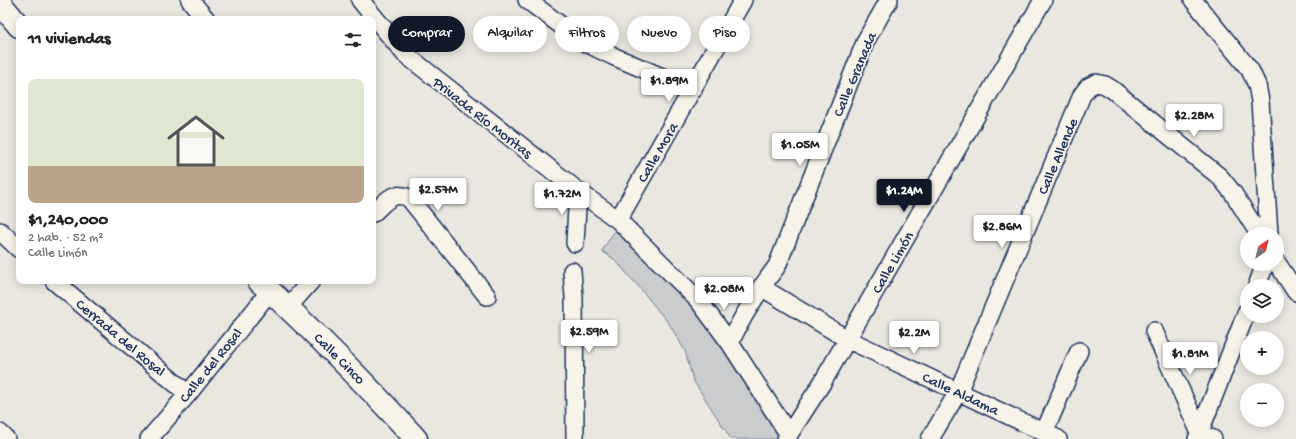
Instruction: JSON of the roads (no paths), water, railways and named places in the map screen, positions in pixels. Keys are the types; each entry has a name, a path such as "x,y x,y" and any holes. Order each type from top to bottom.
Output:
{"street":[{"path":"190,0 203,16"},
{"name":"Privada Río Moritas","path":"360,0 373,16"},
{"path":"527,0 582,41 615,57 693,90"},
{"name":"Calle Mora","path":"618,220 744,0"},
{"name":"Calle Granada","path":"730,343 761,287 777,266 866,40 889,0"},
{"name":"Calle Limón","path":"787,437 822,383 1043,0"},
{"path":"1193,0 1250,70 1257,85 1260,100 1269,227"},
{"path":"0,3 16,22"},
{"name":"Privada Río Moritas","path":"376,20 413,62 578,191 618,220 699,301 730,343 787,437"},
{"name":"Calle Allende","path":"930,439 958,392 1082,95 1088,87 1096,83 1113,90 1220,177 1233,192 1255,227"},
{"path":"575,243 578,191"},
{"path":"376,211 392,196 401,195 409,198 487,296"},
{"path":"0,231 16,246"},
{"path":"572,271 574,297 575,439"},
{"path":"1282,271 1296,292"},
{"name":"Cerrada del Rosal","path":"58,284 188,394"},
{"path":"288,307 308,284"},
{"name":"Calle del Rosal","path":"149,439 188,394 265,286"},
{"name":"Calle Cinco","path":"265,286 365,383 416,439"},
{"name":"Calle Aldama","path":"761,287 847,340 1051,436"},
{"path":"1203,437 1243,323"},
{"path":"1154,331 1203,437"},
{"path":"1051,436 1079,351"},
{"path":"0,433 6,439"}]}
